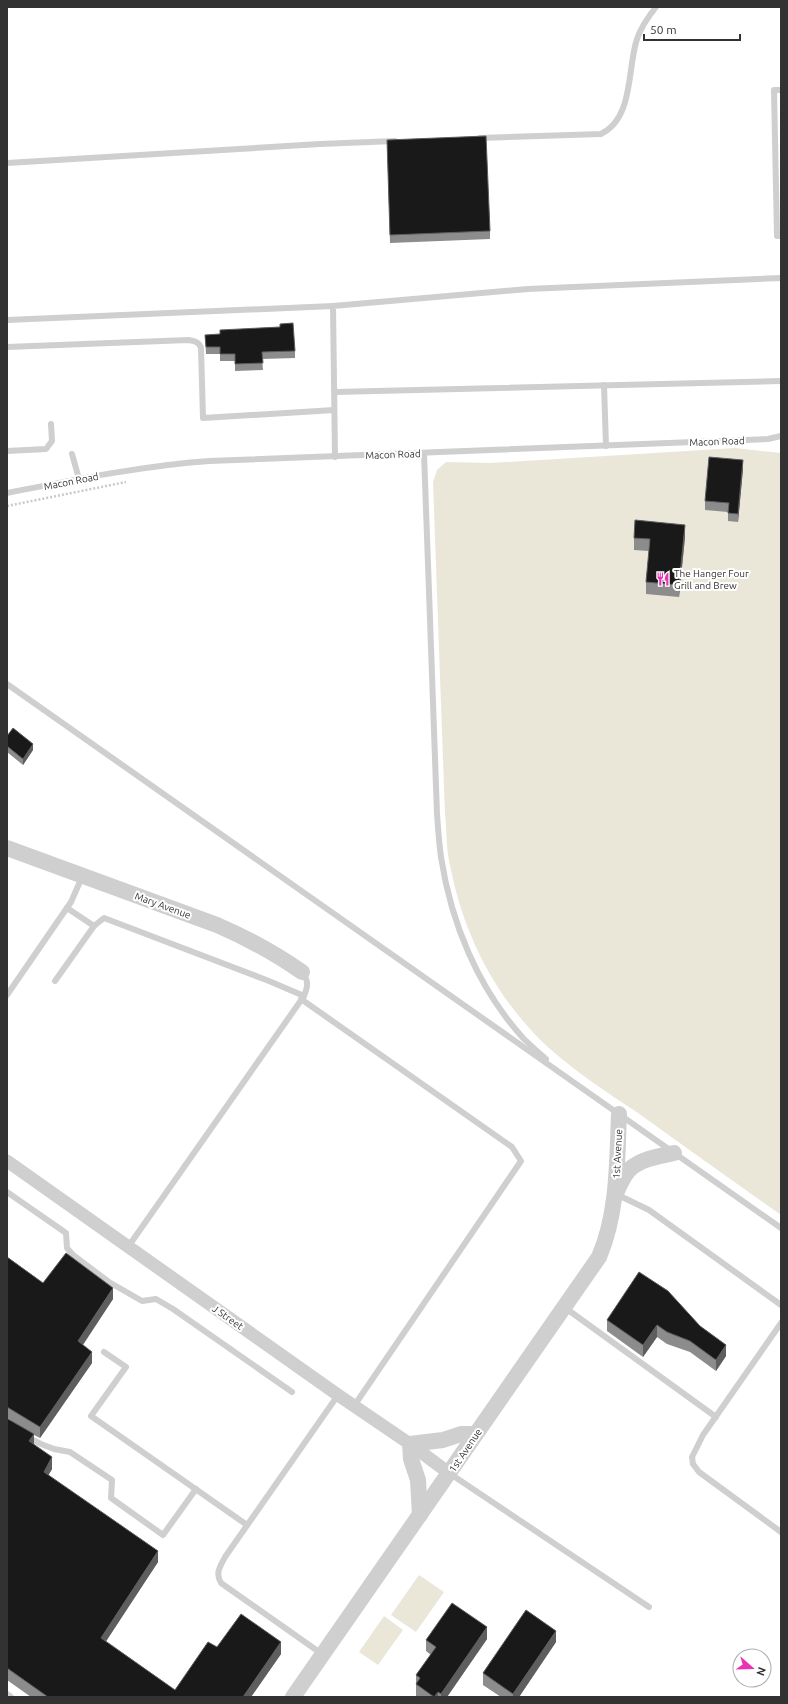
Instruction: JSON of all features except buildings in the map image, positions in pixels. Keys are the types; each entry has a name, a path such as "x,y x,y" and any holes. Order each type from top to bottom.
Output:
{"street":[{"name":"Mary Avenue","path":"11,848 82,876 217,925 258,944 302,972"},
{"name":"1st Avenue","path":"293,1697 599,1258 607,1240 615,1194 619,1114"},
{"name":"1st Avenue","path":"615,1194 629,1170 654,1157 674,1153"},
{"name":"J Street","path":"7,1161 338,1395 410,1444 449,1473"},
{"path":"420,1514 418,1480 411,1459 410,1444 443,1440 461,1434 475,1434"}],"lane":[{"path":"476,138 601,134 610,129 620,118 625,103 637,39 647,17 656,7"},
{"path":"781,90 774,90 777,236 781,236"},
{"path":"7,163 320,144 398,141"},
{"path":"7,320 333,306 528,289 781,278"},
{"path":"333,306 335,456"},
{"path":"7,347 188,340 195,341 200,344 201,348 203,418 334,410"},
{"path":"335,392 781,381"},
{"path":"604,385 606,446"},
{"path":"7,451 46,449 52,441 51,424"},
{"name":"Macon Road","path":"7,493 167,464 208,461 768,439 781,436"},
{"path":"424,453 437,814 441,856 447,891 456,922 468,953 502,1011 524,1038 565,1076"},
{"path":"72,454 79,479"},
{"path":"7,684 781,1228"},
{"path":"7,995 67,908 82,876"},
{"path":"67,908 94,926"},
{"path":"55,981 94,926 104,918 270,981 302,998 512,1147 521,1161 354,1406"},
{"path":"128,1247 302,998 308,987 307,979 302,972"},
{"path":"7,1192 66,1233 67,1248 73,1255 109,1282 142,1301 156,1299 173,1309 292,1392"},
{"path":"615,1194 649,1210 781,1305"},
{"path":"564,1308 716,1417"},
{"path":"781,1323 703,1435 692,1457 693,1464 699,1472 781,1532"},
{"path":"104,1352 126,1367 91,1416 247,1525"},
{"path":"323,1655 220,1583 217,1577 225,1557 338,1395"},
{"path":"20,1433 54,1449 70,1452 112,1480 111,1498 163,1535 196,1489"},
{"path":"449,1473 649,1607"},
{"path":"7,1694 11,1697"}],"path":[{"path":"7,506 131,481"}],"shaded area":[{"path":"735,448 781,453 781,1215 582,1075 560,1058 530,1029 497,986 472,938 455,887 448,855 445,815 433,482 437,470 446,462 490,463"},
{"path":"419,1575 444,1592 416,1632 391,1615"},
{"path":"384,1616 403,1630 378,1665 359,1652"}],"place":[{"name":"The Hanger Four Grill and Brew","path":"663,579"}]}
